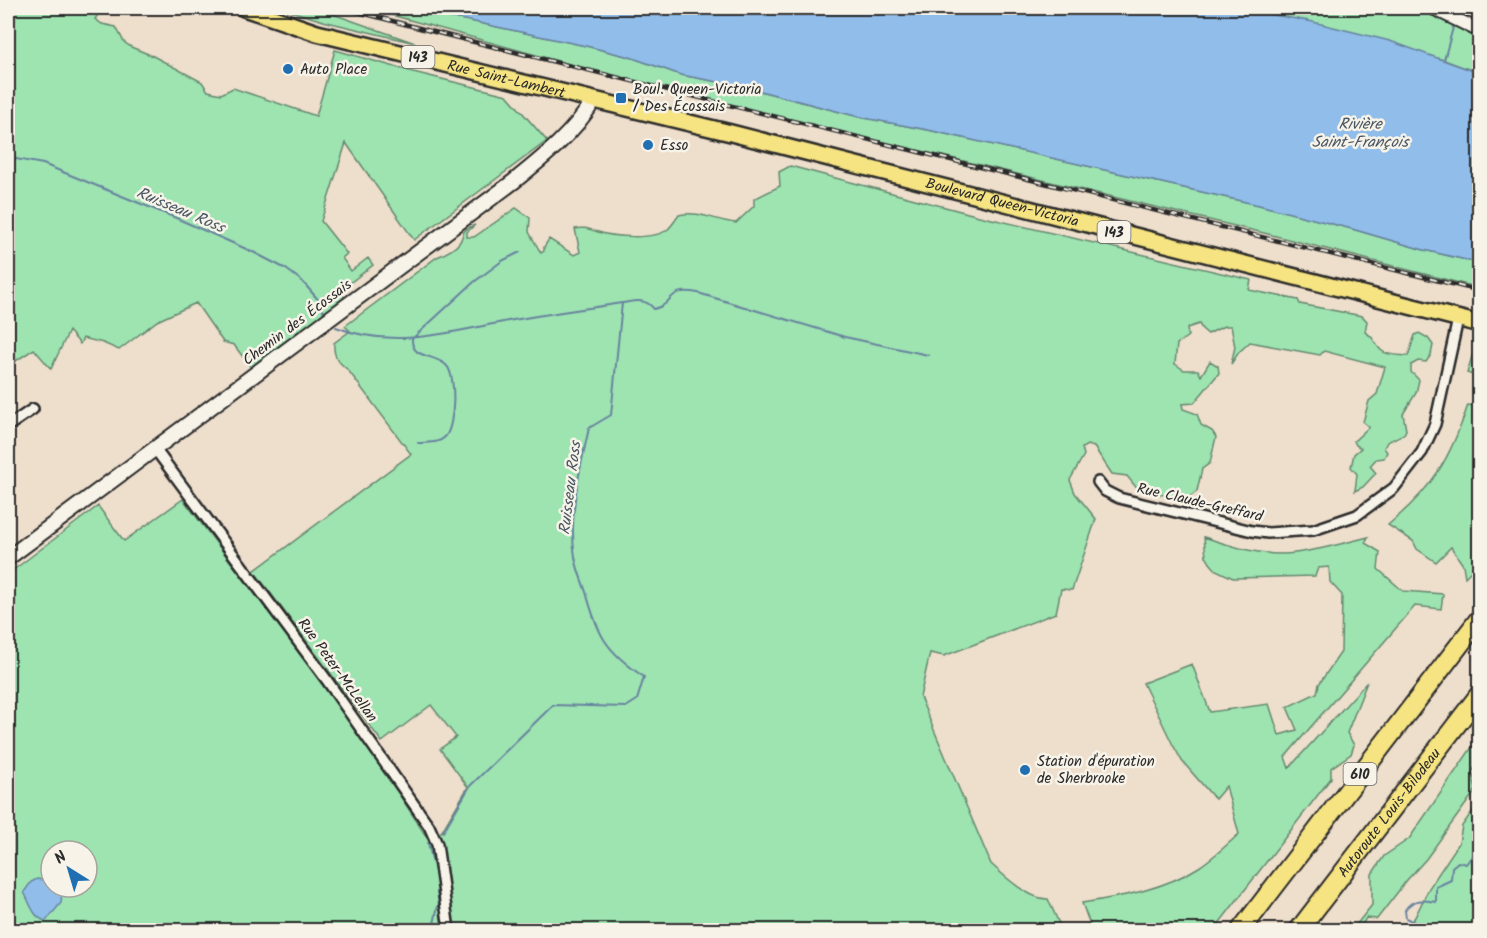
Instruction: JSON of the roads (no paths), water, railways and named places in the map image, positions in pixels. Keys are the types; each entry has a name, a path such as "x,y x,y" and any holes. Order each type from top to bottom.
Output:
{"highway":[{"name":"610","path":"1241,930 1479,618"},
{"name":"Autoroute Louis-Bilodeau","path":"1299,930 1479,694"}],"main road":[{"name":"Rue Saint-Lambert","path":"244,8 317,33 594,100"},
{"name":"Boulevard Queen-Victoria","path":"594,100 1479,324"},
{"name":"Chemin des Écossais","path":"8,558 531,168 564,140 594,100"}],"street":[{"path":"1436,9 1479,31"},
{"name":"Rue Claude-Greffard","path":"1098,482 1105,491 1119,498 1252,531 1298,533 1343,521 1370,507 1394,488 1422,452 1435,424 1458,319"},
{"path":"8,426 33,409"},
{"name":"Rue Peter-McLellan","path":"155,449 326,679 434,834 440,857 448,930"}],"water":[{"name":"Rivière Saint-François","path":"394,8 1231,8 1309,21 1390,41 1479,73 1479,263 1259,205 928,130 859,117 745,87 681,75 630,57 586,46 465,20"},
{"path":"39,879 39,899 61,899 61,903 46,921 38,917 24,892 31,882"}],"waterway":[{"path":"1444,60 1454,24"},
{"name":"Ruisseau Ross","path":"16,159 43,164 253,252 286,269 302,281 321,303 324,314"},
{"path":"418,443 436,442 445,437 453,412 453,390 450,371 446,365 415,350 412,339 474,282 502,261 520,252"},
{"path":"623,303 644,302 654,309 666,304 680,292 698,293 845,337 928,355"},
{"name":"Ruisseau Ross","path":"336,327 357,334 379,337 422,337 522,318 622,303 611,415 589,428 576,492 573,541 577,566 595,620 605,641 621,659 644,677 637,700 626,707 553,705 470,786 443,832"},
{"name":"Ruisseau Ross","path":"428,843 439,904 431,930"},
{"path":"1415,930 1417,924 1406,918 1405,910 1408,906 1419,901 1436,902 1436,887 1451,880 1452,867 1458,862 1466,864 1475,852 1480,851"}],"railway":[{"path":"343,8 1480,291"}],"place":[{"name":"Auto Place","path":"288,69"},
{"name":"Boul. Queen-Victoria / Des Écossais","path":"621,98"},
{"name":"Esso","path":"648,145"},
{"name":"Station d'épuration de Sherbrooke","path":"1025,770"}]}
